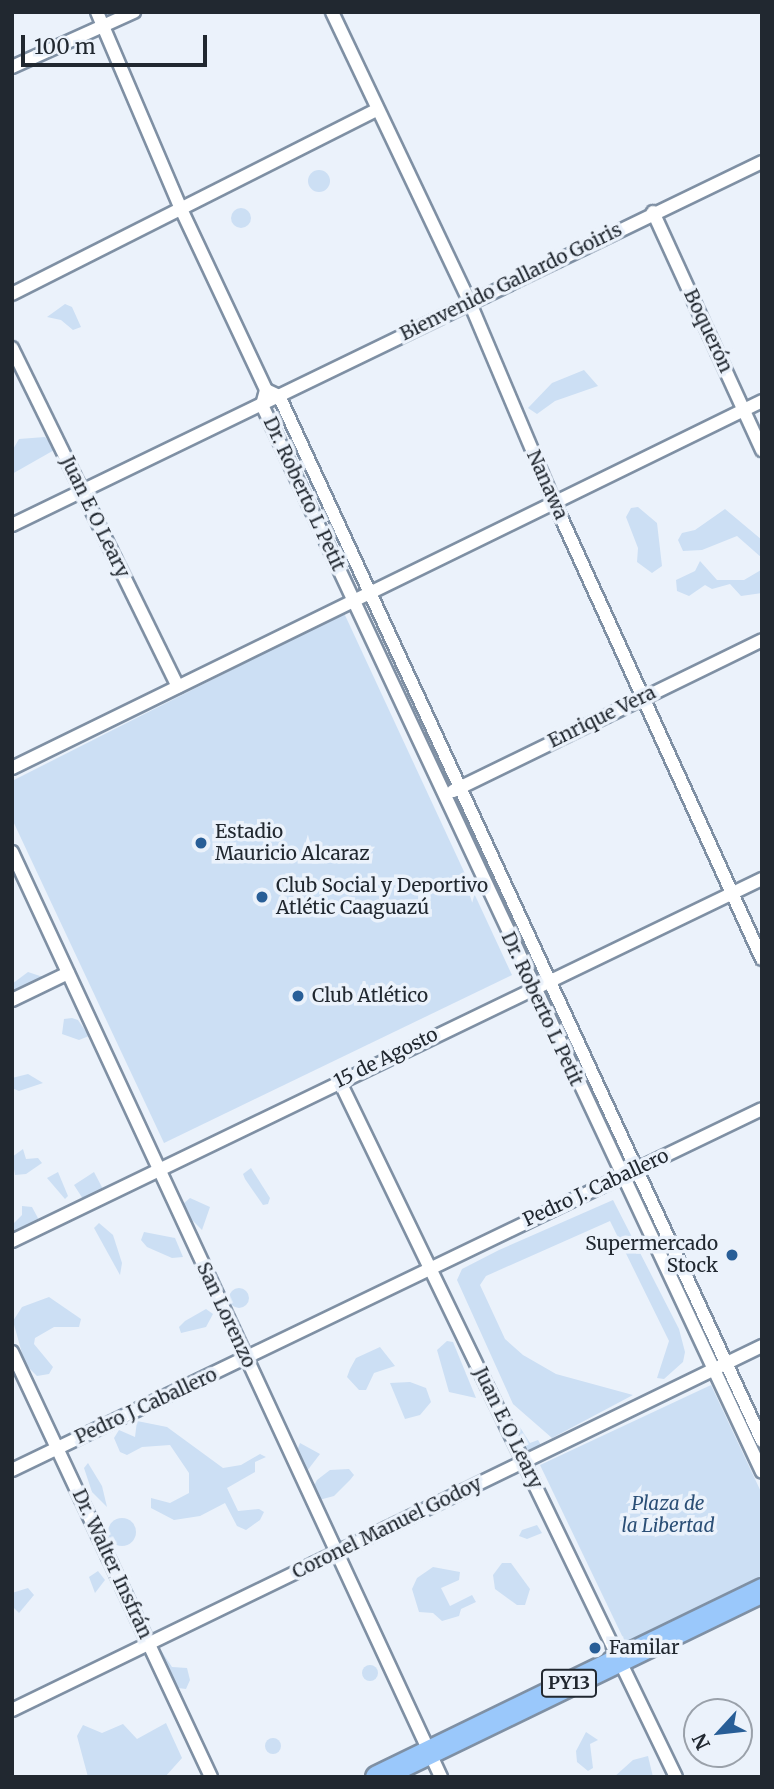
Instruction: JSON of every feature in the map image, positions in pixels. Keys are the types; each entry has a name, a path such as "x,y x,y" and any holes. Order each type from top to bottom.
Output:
{"highway":[{"name":"PY13","path":"377,1777 762,1590"}],"street":[{"name":"Dr. Roberto L Petit","path":"97,12 181,209 266,390 279,396 458,788 629,1174 720,1367 762,1472"},
{"path":"12,66 134,12"},
{"name":"Nanawa","path":"332,12 376,110 470,303 554,502 645,696 762,959"},
{"path":"12,293 376,110"},
{"name":"Bienvenido Gallardo Goiris","path":"12,525 653,212 762,162"},
{"name":"Boquerón","path":"653,212 762,450"},
{"name":"Juan E O Leary","path":"12,348 178,687"},
{"name":"Dr. Roberto L Petit","path":"266,390 262,405 531,988 629,1174"},
{"path":"12,768 762,401"},
{"name":"Enrique Vera","path":"443,795 762,640"},
{"name":"San Lorenzo","path":"12,852 441,1777"},
{"name":"15 de Agosto","path":"12,1241 339,1080 762,879"},
{"path":"12,1000 68,973"},
{"name":"Juan E O Leary","path":"339,1080 621,1657 676,1777"},
{"name":"Pedro J. Caballero","path":"430,1266 762,1109"},
{"name":"Pedro J Caballero","path":"12,1470 430,1266"},
{"name":"Coronel Manuel Godoy","path":"12,1710 762,1346"},
{"name":"Dr. Walter Insfrán","path":"12,1352 211,1777"},
{"name":"Dr. Roberto L Petit","path":"720,1367 762,1441"}],"green space":[{"path":"319,170 327,173 330,181 327,189 319,192 311,189 308,181 311,173"},
{"path":"241,208 248,211 251,218 248,225 241,228 234,225 231,218 234,211"},
{"path":"65,304 72,307 81,327 73,330 61,320 47,317"},
{"path":"584,370 598,386 555,401 537,414 528,408 552,383"},
{"path":"45,437 56,449 12,474 12,451 19,439"},
{"path":"638,507 657,523 662,566 652,573 637,562 638,548 626,517 631,508"},
{"path":"725,509 762,540 762,558 737,536 702,550 683,551 678,540 682,533 695,530"},
{"path":"700,561 717,580 744,580 761,570 762,593 741,596 730,584 712,589 705,585 689,596 677,591 676,580 695,571"},
{"name":"Club Social y Deportivo Atlétic Caaguazú","path":"344,613 512,975 164,1143 12,819 12,781"},
{"path":"28,972 46,978 12,996 12,984"},
{"path":"64,1019 78,1020 89,1036 79,1040 62,1034"},
{"path":"28,1074 43,1083 19,1091 12,1088 12,1078"},
{"path":"23,1149 26,1159 38,1158 42,1163 26,1174 15,1175 12,1157"},
{"path":"251,1168 270,1198 268,1204 263,1205 245,1179 243,1174"},
{"path":"58,1172 68,1196 65,1199 47,1178"},
{"path":"94,1172 104,1191 89,1200 83,1199 74,1185"},
{"path":"190,1198 210,1207 202,1230 187,1215 183,1204"},
{"path":"613,1200 679,1329 685,1352 683,1362 664,1379 657,1378 669,1341 610,1221 486,1276 480,1285 505,1339 523,1355 556,1374 633,1395 552,1438 513,1404 457,1280 462,1269 499,1250"},
{"path":"22,1206 32,1207 39,1220 12,1238 12,1225 22,1215"},
{"path":"99,1223 113,1235 122,1263 120,1275 94,1228"},
{"path":"144,1232 175,1238 183,1257 172,1258 147,1247 141,1240"},
{"path":"239,1288 246,1291 249,1298 246,1305 239,1308 232,1305 229,1298 232,1291"},
{"path":"49,1297 81,1319 79,1327 54,1327 35,1338 34,1344 53,1367 49,1374 37,1376 25,1364 13,1321 22,1307"},
{"path":"206,1309 213,1314 206,1327 181,1333 179,1327 185,1321"},
{"path":"447,1341 453,1342 476,1398 449,1392 437,1350"},
{"path":"380,1347 395,1366 374,1373 366,1390 359,1390 347,1377 350,1369 356,1358"},
{"path":"410,1382 426,1388 431,1402 420,1415 405,1419 390,1383"},
{"name":"Plaza de la Libertad","path":"711,1385 762,1494 762,1578 626,1644 540,1465"},
{"path":"137,1421 167,1427 223,1468 241,1465 260,1454 266,1457 255,1462 255,1472 227,1488 238,1511 259,1509 264,1512 260,1520 246,1530 237,1526 225,1503 200,1516 174,1520 151,1508 151,1498 170,1503 189,1493 189,1473 170,1445 142,1447 127,1455 120,1452 114,1438 119,1430 135,1437"},
{"path":"510,1422 518,1424 530,1443 538,1440 544,1450 528,1456"},
{"path":"300,1443 320,1454 307,1471 294,1459"},
{"path":"88,1463 102,1486 107,1507 92,1492 84,1468"},
{"path":"349,1469 354,1475 350,1480 334,1496 319,1500 313,1488 317,1480 330,1470"},
{"path":"122,1518 132,1522 136,1532 132,1542 122,1546 112,1542 108,1532 112,1522"},
{"path":"537,1525 542,1533 527,1539 519,1536 522,1530"},
{"path":"502,1563 511,1563 530,1589 525,1605 517,1605 495,1589 493,1575"},
{"path":"433,1567 460,1572 459,1580 441,1588 450,1606 472,1595 476,1602 461,1609 459,1616 442,1621 433,1613 419,1612 412,1589 417,1578"},
{"path":"98,1571 105,1580 95,1593 89,1577"},
{"path":"28,1588 34,1595 19,1613 12,1606 12,1593"},
{"path":"162,1652 172,1667 187,1668 190,1680 186,1689 178,1688 161,1662"},
{"path":"367,1665 373,1665 378,1673 376,1679 367,1681 362,1676 362,1670"},
{"path":"166,1723 182,1758 165,1777 88,1777 77,1736 83,1725 102,1733 123,1724 137,1739"},
{"path":"586,1732 598,1740 590,1744 593,1768 588,1771 577,1762 576,1751"},
{"path":"270,1738 276,1738 281,1746 279,1752 270,1754 265,1749 265,1743"},
{"path":"648,1756 653,1777 614,1777 633,1760"}],"place":[{"name":"Estadio Mauricio Alcaraz","path":"201,843"},
{"name":"Club Social y Deportivo Atlétic Caaguazú","path":"262,897"},
{"name":"Club Atlético","path":"298,996"},
{"name":"Supermercado Stock","path":"732,1255"},
{"name":"Familar","path":"595,1648"}]}
